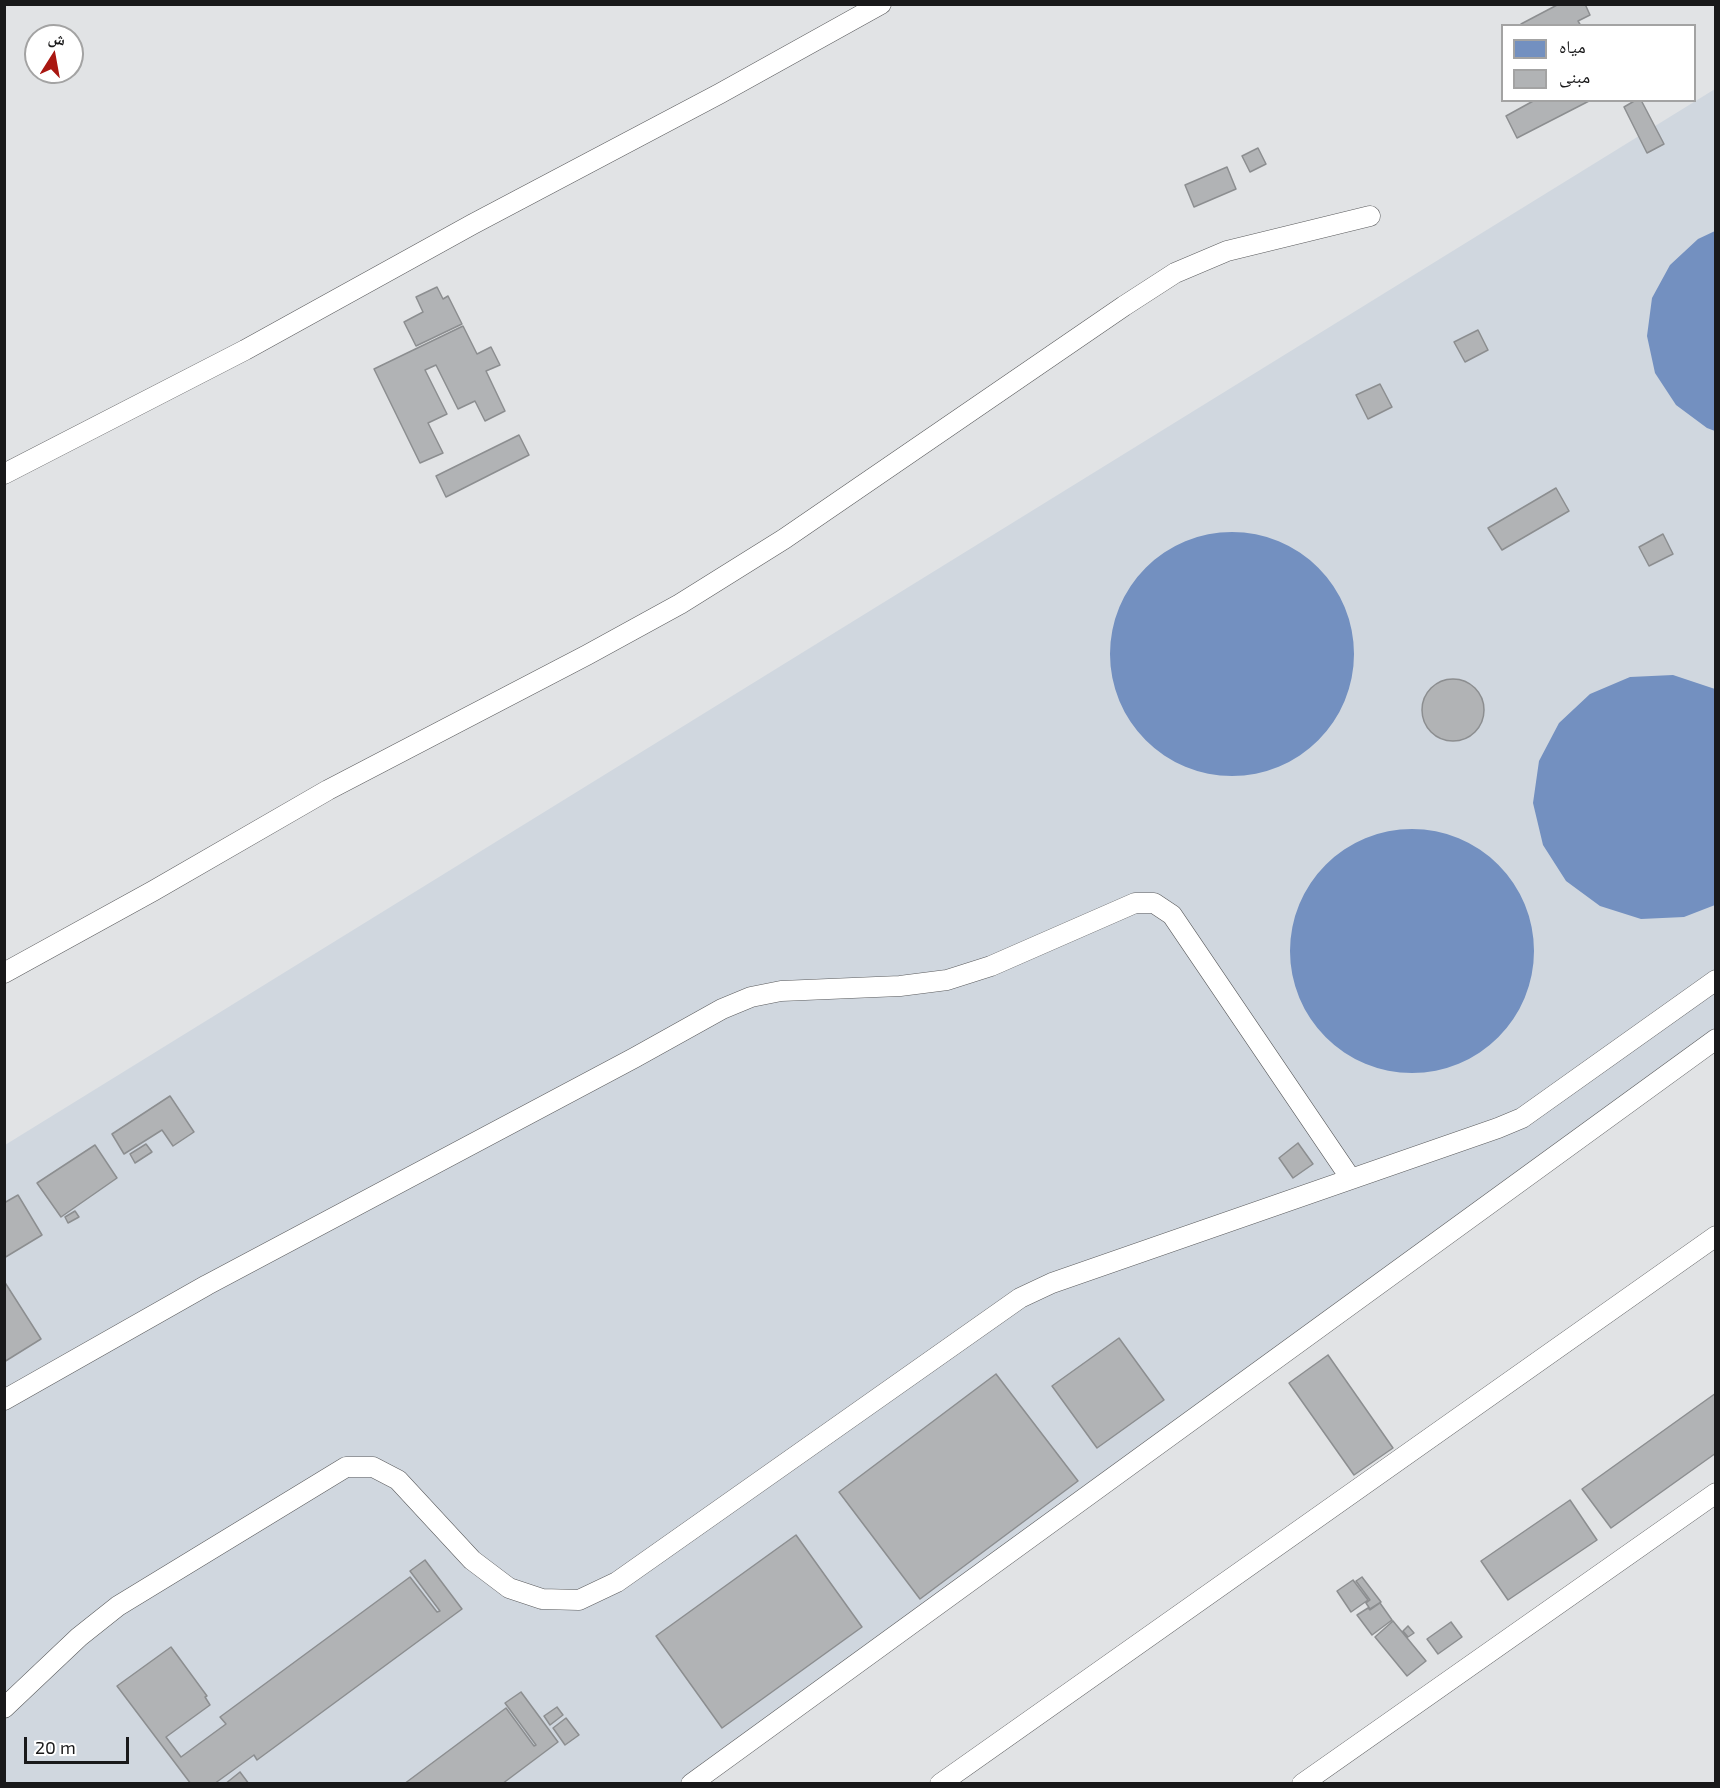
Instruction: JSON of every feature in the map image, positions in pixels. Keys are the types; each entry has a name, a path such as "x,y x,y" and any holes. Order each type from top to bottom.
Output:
{"lane":[{"path":"4,474 245,350 881,4"},
{"path":"4,973 164,885 328,790 680,604 784,539 1175,273 1227,251 1370,216"},
{"path":"4,1400 207,1285 722,1009 751,997 781,991 900,986 947,980 992,966 1135,903 1154,903 1172,915 1351,1179"},
{"path":"4,1708 79,1637 118,1606 346,1467 373,1467 398,1480 472,1560 509,1588 542,1599 579,1600 617,1582 1020,1298 1052,1283 1522,1118 1716,980"},
{"path":"691,1784 1716,1039"},
{"path":"940,1784 1716,1236"},
{"path":"1302,1784 1716,1493"}],"shaded area":[{"path":"1715,89 1715,1036 679,1783 5,1784 5,1145"}],"water":[{"path":"1715,231 1715,431 1707,428 1676,405 1655,373 1647,336 1652,298 1670,265 1698,239"},
{"path":"1244,532 1267,537 1290,546 1318,568 1334,586 1345,607 1352,630 1354,654 1352,678 1345,701 1334,722 1318,740 1300,756 1279,767 1244,776 1220,776 1185,767 1164,756 1130,722 1119,701 1112,678 1110,642 1119,607 1130,586 1164,552 1185,541 1208,534"},
{"path":"1673,675 1715,689 1715,905 1684,917 1641,919 1600,906 1566,881 1543,845 1533,803 1539,761 1559,723 1590,694 1630,677"},
{"path":"1424,829 1447,834 1470,843 1498,865 1514,883 1525,904 1532,927 1534,951 1532,975 1525,998 1514,1019 1498,1037 1480,1053 1459,1064 1424,1073 1400,1073 1365,1064 1344,1053 1310,1019 1299,998 1292,975 1290,939 1299,904 1310,883 1344,849 1365,838 1388,831"}],"building":[{"path":"1559,4 1585,4 1590,15 1578,21 1580,24 1521,24"},
{"path":"1531,102 1587,102 1517,138 1506,116"},
{"path":"1633,102 1642,102 1664,144 1647,153 1624,107"},
{"path":"1258,148 1266,164 1250,172 1242,156"},
{"path":"1227,167 1236,189 1194,207 1185,185"},
{"path":"437,287 443,299 448,296 462,324 416,346 404,322 423,312 416,297"},
{"path":"463,326 477,354 491,347 500,365 486,371 505,411 485,421 475,401 458,409 436,365 425,370 447,414 428,423 443,453 420,463 374,369"},
{"path":"1478,330 1488,350 1465,362 1454,342"},
{"path":"1380,384 1392,407 1368,419 1356,395"},
{"path":"519,435 529,455 446,497 436,476"},
{"path":"1556,488 1569,511 1502,550 1488,528"},
{"path":"1663,534 1673,554 1649,566 1639,547"},
{"path":"1453,679 1470,684 1475,688 1479,693 1484,710 1479,727 1475,732 1470,736 1453,741 1436,736 1431,732 1427,727 1422,710 1427,693 1431,688 1436,684"},
{"path":"170,1096 194,1132 173,1146 162,1130 124,1154 112,1134"},
{"path":"1298,1143 1313,1164 1293,1178 1279,1158"},
{"path":"146,1144 152,1152 135,1163 130,1154"},
{"path":"95,1145 117,1178 61,1217 37,1183"},
{"path":"18,1195 42,1235 4,1258 4,1203"},
{"path":"75,1211 79,1217 68,1223 65,1217"},
{"path":"4,1281 41,1339 4,1362"},
{"path":"1119,1338 1164,1400 1097,1448 1052,1386"},
{"path":"1328,1355 1393,1448 1354,1475 1289,1383"},
{"path":"996,1374 1078,1481 920,1599 839,1492"},
{"path":"1716,1393 1716,1453 1611,1528 1582,1489"},
{"path":"1570,1500 1597,1540 1508,1600 1481,1561"},
{"path":"796,1535 862,1627 722,1728 656,1636"},
{"path":"425,1560 462,1609 257,1760 254,1755 214,1784 191,1784 117,1686 171,1647 207,1696 205,1697 210,1705 166,1737 181,1757 226,1724 220,1717 410,1577 437,1612 440,1611 410,1571"},
{"path":"1362,1577 1381,1602 1370,1609 1366,1603 1370,1600 1356,1581"},
{"path":"1353,1580 1368,1600 1351,1612 1337,1591"},
{"path":"1380,1603 1392,1620 1372,1635 1357,1615"},
{"path":"1393,1621 1426,1661 1407,1676 1375,1637"},
{"path":"1451,1622 1462,1637 1438,1654 1427,1639"},
{"path":"1408,1626 1414,1633 1408,1637 1403,1631"},
{"path":"521,1692 558,1742 502,1784 404,1784 506,1708 534,1746 536,1745 505,1703"},
{"path":"557,1707 563,1715 550,1725 544,1716"},
{"path":"566,1718 579,1735 565,1745 553,1728"},
{"path":"240,1772 249,1784 225,1784"}]}
